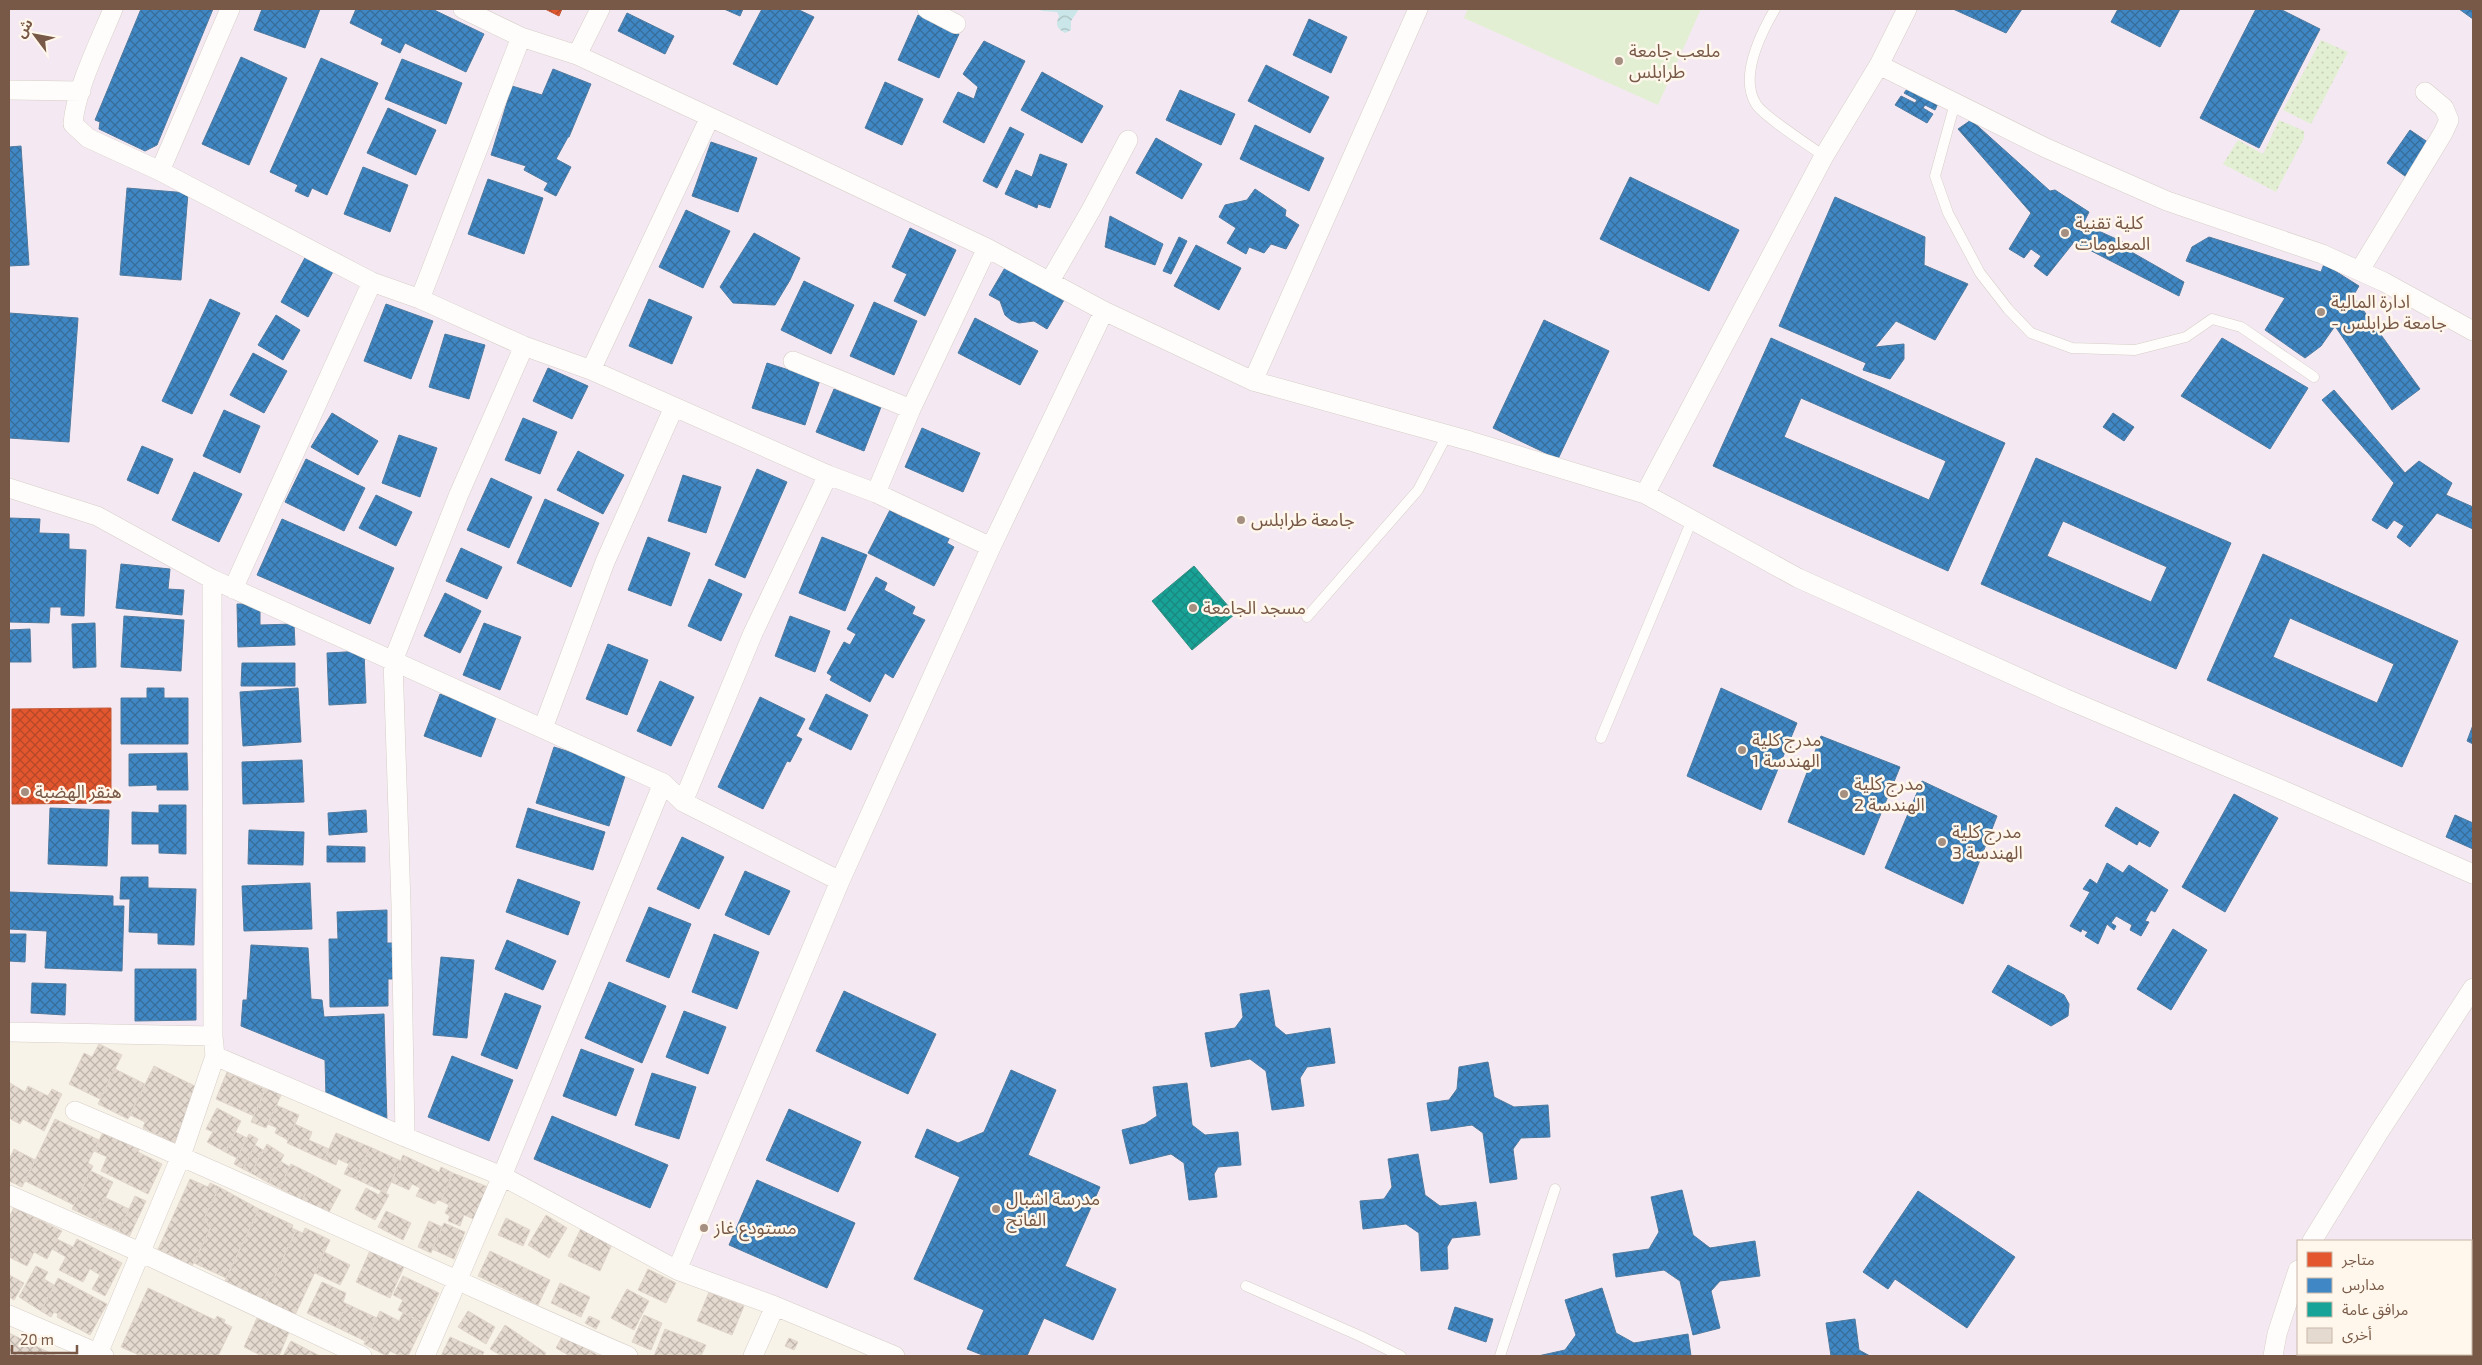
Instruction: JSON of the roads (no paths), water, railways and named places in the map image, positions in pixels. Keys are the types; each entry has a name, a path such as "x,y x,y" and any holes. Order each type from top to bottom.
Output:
{"street":[{"path":"113,9 81,91 74,118 73,124 77,130 88,138 160,172 372,282 420,299 524,346 591,370 828,475 876,493 991,547"},
{"path":"160,172 230,9"},
{"path":"463,9 521,37 577,55 710,117 987,248 1050,280 1104,311 1253,381 1447,435 1645,494 1798,578 2064,698 2287,792 2473,874"},
{"path":"577,55 600,9"},
{"path":"927,9 956,24"},
{"path":"1253,381 1418,9"},
{"path":"1645,494 1824,156 1878,66 1907,9"},
{"path":"420,299 521,37"},
{"path":"1878,66 2046,148 2167,201 2289,242 2360,270 2473,331"},
{"path":"9,90 81,91"},
{"path":"2360,270 2443,133 2448,120 2444,108 2425,92"},
{"path":"591,370 710,117"},
{"path":"1050,280 1091,210 1128,140"},
{"path":"876,493 911,409 987,248"},
{"path":"233,588 372,282"},
{"path":"677,1270 840,881 991,547 1104,311"},
{"path":"405,1137 401,904 393,661 459,494 524,346"},
{"path":"793,361 911,409"},
{"path":"544,728 605,562 674,407"},
{"path":"683,802 753,633 828,475"},
{"path":"9,488 97,516 212,579 663,783 683,802 840,881"},
{"path":"9,1315 100,1355 181,1156 215,1056 213,1036 212,579"},
{"path":"425,1356 502,1176 663,783"},
{"path":"2313,1240 2379,1132 2473,988"},
{"path":"9,1032 213,1036"},
{"path":"215,1056 502,1176 677,1270 775,1306 896,1356"},
{"path":"75,1111 181,1156 456,1282 628,1356"},
{"path":"9,1195 142,1253 362,1356"},
{"path":"2273,1356 2277,1334 2297,1273"},
{"path":"753,1356 775,1306"}],"lane":[{"path":"1775,9 1760,37 1750,77 1750,91 1756,105 1824,156"},
{"path":"1955,103 1935,176 1948,212 1980,273 2008,309 2031,333 2072,348 2135,350 2186,337 2212,319 2241,327 2314,377"},
{"path":"1307,617 1418,490 1447,435"},
{"path":"1601,738 1692,520"},
{"path":"1500,1356 1555,1189"},
{"path":"1246,1286 1360,1336 1400,1356"}],"water":[{"path":"1038,9 1079,9 1071,21 1071,30 1065,33 1058,26 1059,16 1057,12"}],"place":[{"name":"ملعب جامعة طرابلس","path":"1619,61"},
{"name":"كلية تقنية المعلومات","path":"2065,233"},
{"name":"ادارة المالية - جامعة طرابلس","path":"2321,312"},
{"name":"جامعة طرابلس","path":"1241,520"},
{"name":"مسجد الجامعة","path":"1193,608"},
{"name":"مدرج كلية الهندسة 1","path":"1742,750"},
{"name":"هنقر الهضبة","path":"25,792"},
{"name":"مدرج كلية الهندسة 2","path":"1844,794"},
{"name":"مدرج كلية الهندسة 3","path":"1942,842"},
{"name":"مدرسة اشبال الفاتح","path":"996,1209"},
{"name":"مستودع غاز","path":"704,1228"}]}
